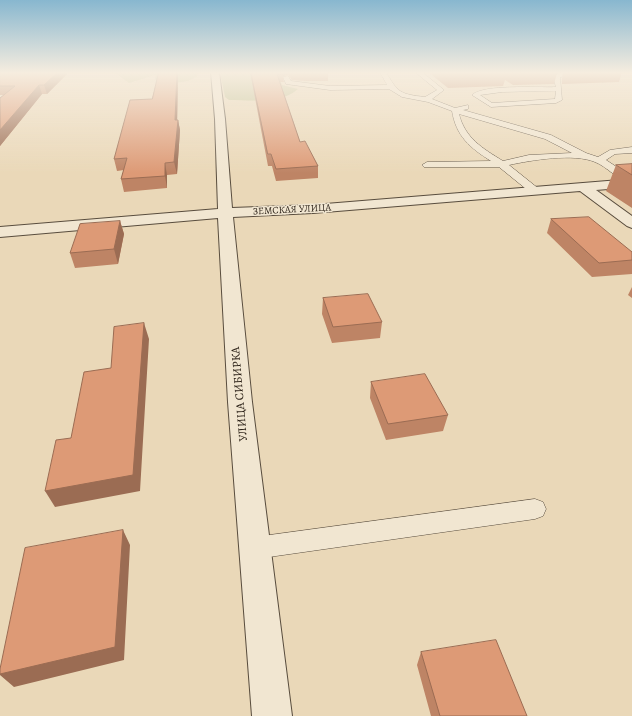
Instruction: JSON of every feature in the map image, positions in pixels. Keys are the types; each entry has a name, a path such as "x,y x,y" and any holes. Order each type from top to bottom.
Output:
{"street":[{"name":"УЛИЦА СИБИРКА","path":"219,105 225,213 240,402 272,716"},
{"name":"ЗЕМСКАЯ УЛИЦА","path":"0,232 225,213 313,209 535,192 632,182"},
{"path":"584,188 632,223"}],"lane":[{"path":"443,105 548,137 583,155 599,160 632,182"},
{"path":"455,110 462,107 485,105"},
{"path":"455,110 458,127 477,150 507,167 535,192"},
{"path":"599,160 613,152 632,150"},
{"path":"427,165 500,164 529,158 583,155"},
{"path":"255,548 535,509"}],"building":[{"path":"0,105 21,105 0,130"},
{"path":"129,105 176,105 175,120 178,120 174,162 165,163 165,176 121,179 127,158 114,159"},
{"path":"258,105 288,105 300,142 305,141 318,166 276,169 271,154 268,154"},
{"path":"632,164 632,175 616,165"},
{"path":"589,217 632,252 632,260 599,263 551,219"},
{"path":"120,221 114,249 70,253 80,224"},
{"path":"368,294 382,322 333,327 323,298"},
{"path":"144,323 133,475 45,491 56,440 71,438 84,372 111,368 114,327"},
{"path":"425,374 448,415 388,424 371,382"},
{"path":"123,530 115,647 0,674 25,548"},
{"path":"496,640 527,716 440,716 421,652"}]}
